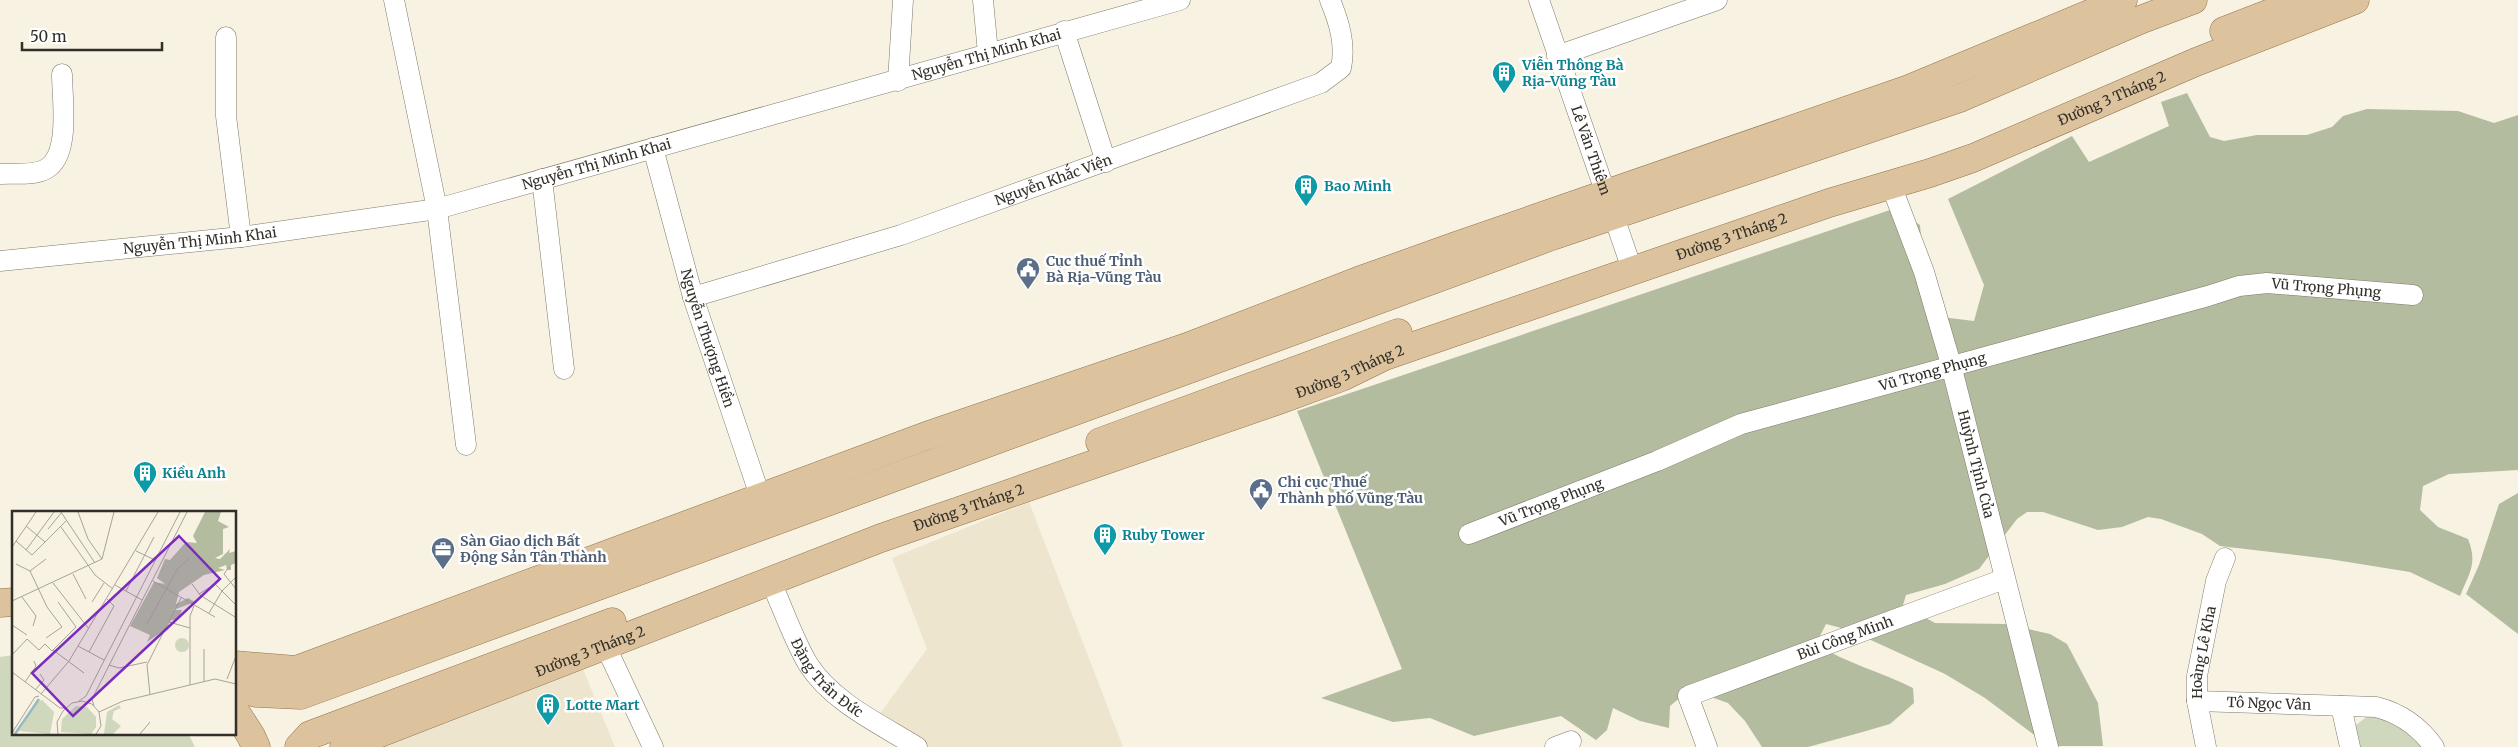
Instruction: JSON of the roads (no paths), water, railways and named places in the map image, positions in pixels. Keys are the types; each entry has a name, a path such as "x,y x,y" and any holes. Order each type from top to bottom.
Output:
{"main road":[{"path":"1865,118 2081,9 2124,0"},
{"path":"236,688 257,693 301,695 778,520 1609,205 1790,130 1865,118 1960,98 2140,20 2193,0"},
{"name":"Đường 3 Tháng 2","path":"1881,182 1958,146 2198,42 2304,0"},
{"name":"Đường 3 Tháng 2","path":"299,747 310,735 797,562 977,495 1418,325 1630,264 1881,182 1974,158 2196,62 2355,0"},
{"path":"236,665 296,670 760,496 926,436 1170,353 1358,281 1609,205"},
{"name":"Đường 3 Tháng 2","path":"344,747 770,580 797,562"},
{"path":"236,713 256,747"}],"street":[{"path":"394,0 436,209 466,445"},
{"path":"898,81 903,0"},
{"path":"983,0 988,53"},
{"name":"Nguyễn Thị Minh Khai","path":"0,261 241,237 436,209 898,81 1064,31 1180,0"},
{"name":"Nguyễn Khắc Viện","path":"693,297 901,235 1321,83 1341,68 1344,53 1338,20 1330,0"},
{"name":"Lê Văn Thiêm","path":"1539,0 1630,264"},
{"path":"1557,56 1717,0"},
{"path":"1064,31 1106,162"},
{"path":"226,37 226,116 241,237"},
{"path":"0,174 38,172 46,169 57,159 61,152 63,130 62,74"},
{"name":"Nguyễn Thượng Hiền","path":"653,148 693,297 760,496 778,520"},
{"path":"542,179 564,368"},
{"name":"Huỳnh Tịnh Của","path":"1881,182 1924,272 1951,366 2048,747"},
{"name":"Vũ Trọng Phụng","path":"1469,534 1657,461 1741,424 2208,296 2238,286 2267,283 2413,295"},
{"name":"Hoàng Lê Kha","path":"2206,747 2197,701 2197,676 2216,581 2225,558"},
{"name":"Bùi Công Minh","path":"1707,747 1688,696 2004,579"},
{"name":"Đặng Trần Đức","path":"770,580 808,664 823,681 857,709 917,747"},
{"path":"605,645 653,747"},
{"name":"Tô Ngọc Vân","path":"2197,701 2376,707 2390,711 2413,725 2434,747"},
{"path":"2341,706 2350,747"}],"place":[{"name":"Viễn Thông Bà Rịa-Vũng Tàu","path":"1504,94"},
{"name":"Bao Minh","path":"1306,207"},
{"name":"Cục thuế Tỉnh Bà Rịa-Vũng Tàu","path":"1028,290"},
{"name":"Kiều Anh","path":"145,494"},
{"name":"Chi cục Thuế Thành phố Vũng Tàu","path":"1261,511"},
{"name":"Ruby Tower","path":"1105,556"},
{"name":"Sàn Giao dịch Bất Động Sản Tân Thành","path":"443,570"},
{"name":"Lotte Mart","path":"548,726"}]}
